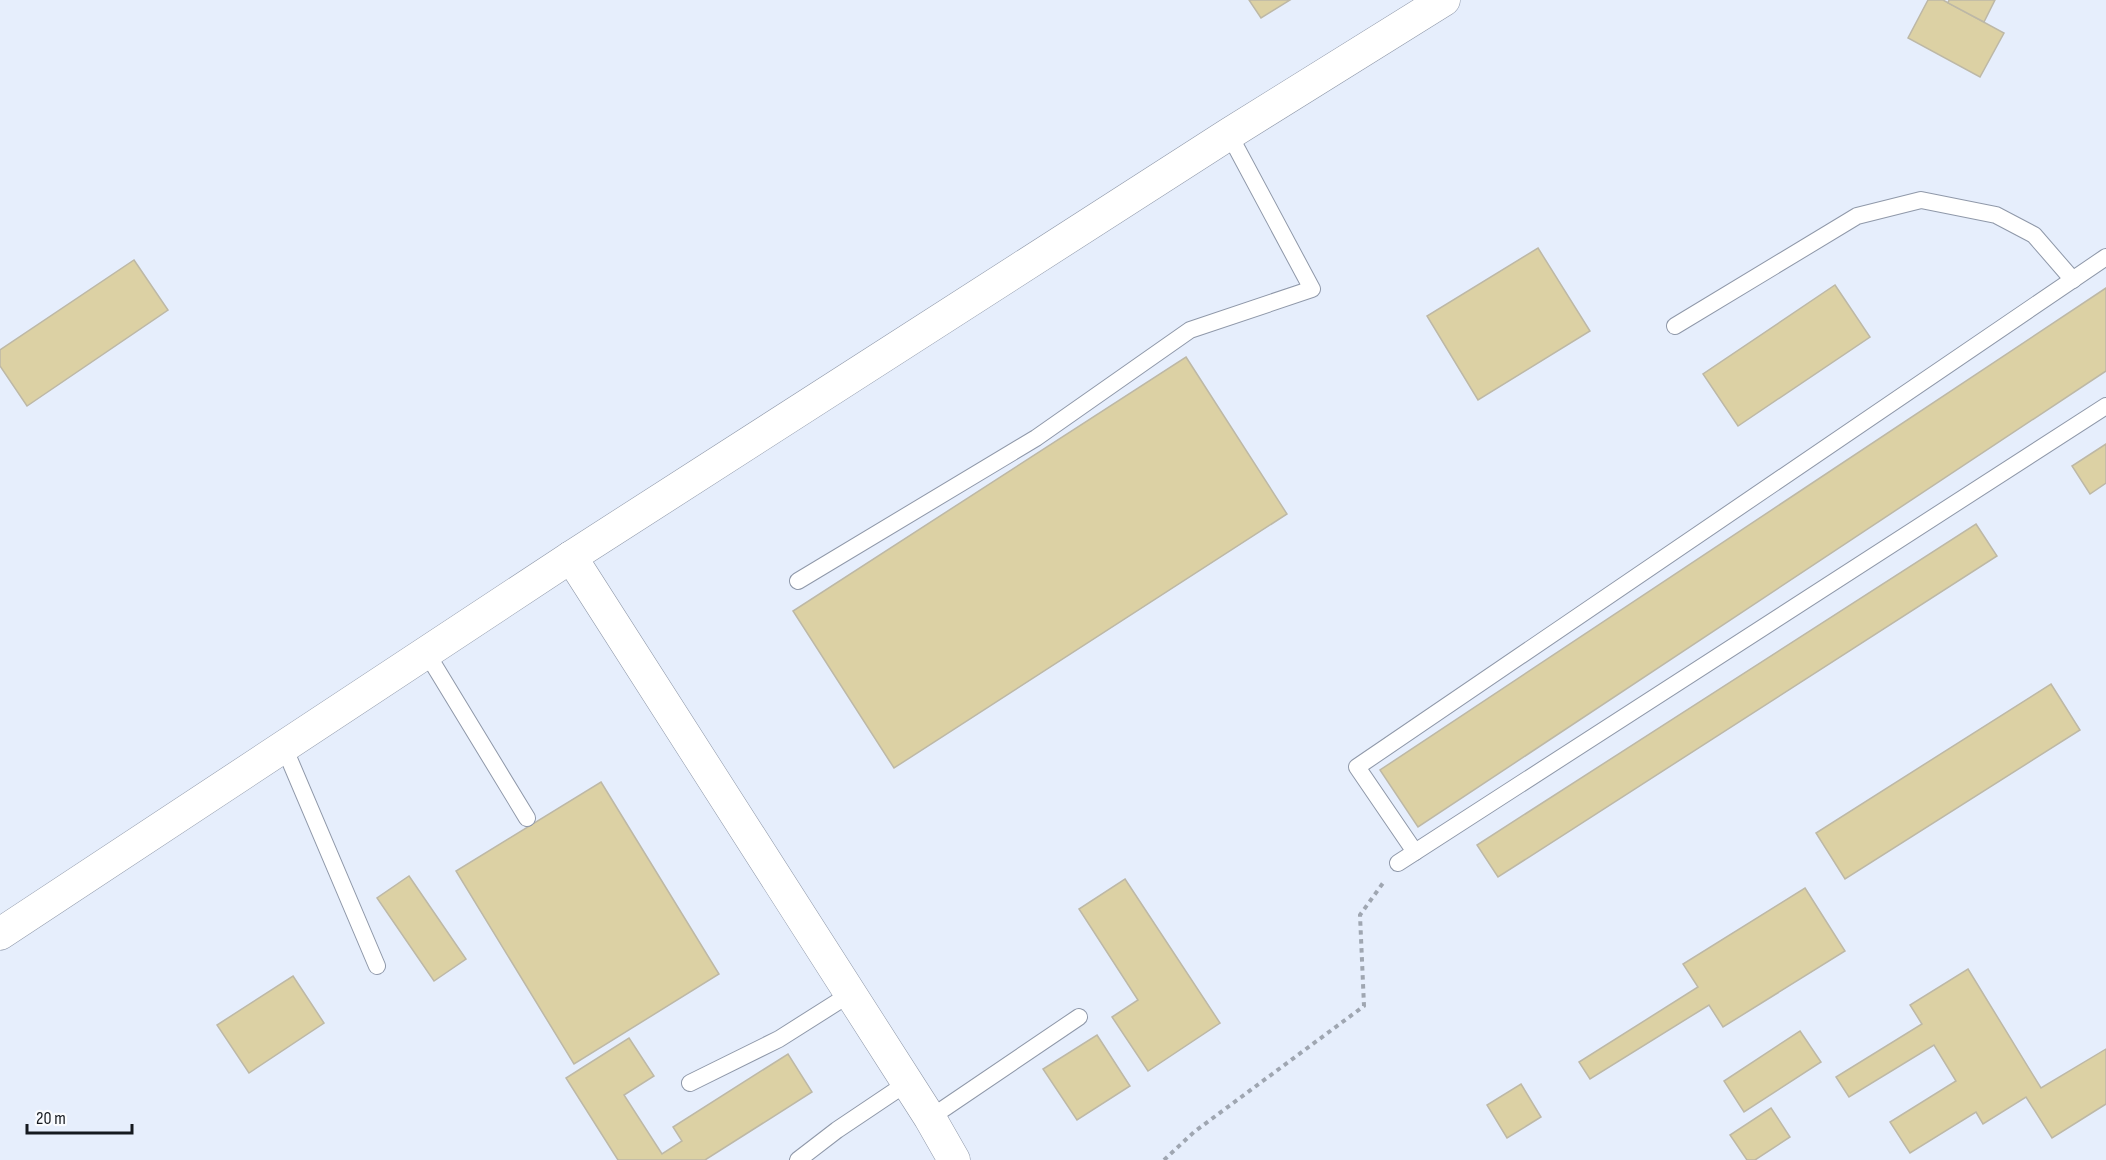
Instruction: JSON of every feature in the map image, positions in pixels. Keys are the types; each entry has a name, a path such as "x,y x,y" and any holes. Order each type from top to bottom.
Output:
{"street":[{"path":"0,934 571,557 1229,135 1444,0"},
{"path":"571,557 930,1118 954,1160"}],"lane":[{"path":"798,581 1036,438 1190,330 1312,289 1229,135"},
{"path":"1675,326 1857,216 1921,200 1996,215 2034,235 2073,280"},
{"path":"1415,852 1357,767 2106,257"},
{"path":"1398,863 2106,406"},
{"path":"426,652 527,818"},
{"path":"284,747 377,966"},
{"path":"690,1083 779,1040 850,994"},
{"path":"930,1118 1079,1017"},
{"path":"798,1160 907,1083"}],"path":[{"path":"1164,1160 1194,1132 1364,1006 1360,915 1398,863"}],"building":[{"path":"1249,0 1290,0 1261,18"},
{"path":"1928,0 1943,0 2004,33 1980,77 1908,38"},
{"path":"1949,0 1995,0 1984,22 1948,3"},
{"path":"1538,248 1590,331 1478,400 1427,316"},
{"path":"134,260 168,310 27,406 0,366 0,350"},
{"path":"1835,285 1870,337 1738,426 1703,374"},
{"path":"2106,288 2106,371 1418,827 1380,770"},
{"path":"1186,357 1287,514 894,768 793,611"},
{"path":"2106,444 2106,483 2090,494 2072,466"},
{"path":"1976,524 1997,556 1498,877 1477,845"},
{"path":"2051,684 2080,730 1845,879 1816,833"},
{"path":"601,782 719,974 574,1064 456,871"},
{"path":"409,876 466,959 434,981 377,898"},
{"path":"1125,879 1220,1023 1148,1071 1112,1017 1138,1000 1079,909"},
{"path":"1805,888 1845,951 1723,1027 1709,1005 1590,1079 1579,1062 1698,987 1683,964"},
{"path":"1968,969 2041,1088 2106,1049 2106,1104 2052,1138 2026,1097 1983,1124 1976,1112 1910,1153 1890,1122 1956,1081 1934,1045 1849,1097 1836,1077 1922,1024 1910,1005"},
{"path":"293,976 324,1023 249,1073 217,1025"},
{"path":"1800,1031 1821,1062 1744,1112 1724,1081"},
{"path":"1097,1035 1130,1086 1077,1120 1043,1069"},
{"path":"629,1038 654,1076 624,1095 662,1154 682,1141 673,1127 788,1054 812,1092 705,1160 618,1160 566,1078"},
{"path":"1521,1084 1541,1117 1507,1138 1487,1105"},
{"path":"1771,1108 1790,1137 1755,1160 1747,1160 1730,1135"}]}
